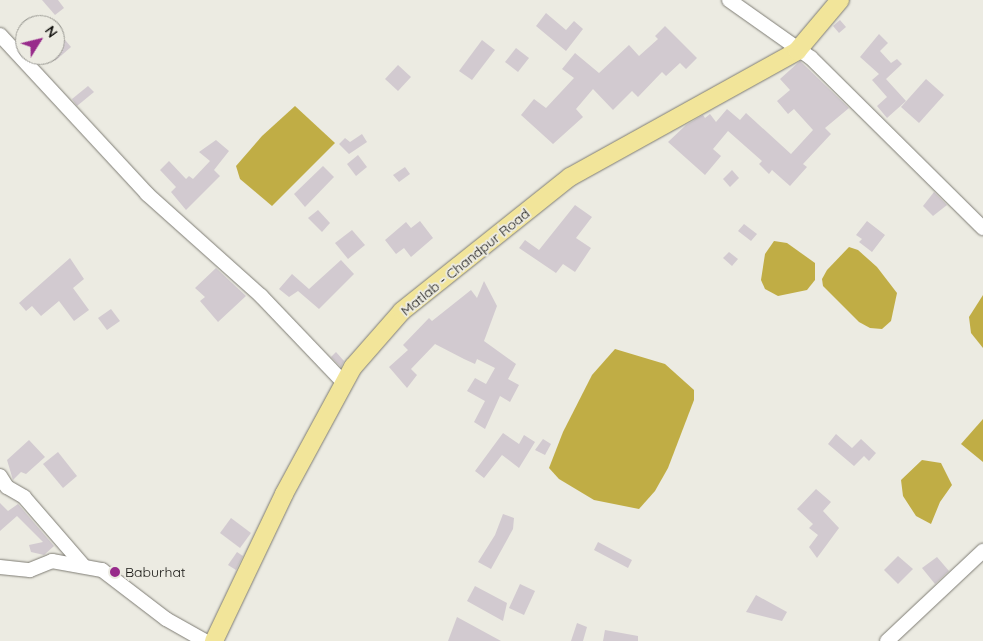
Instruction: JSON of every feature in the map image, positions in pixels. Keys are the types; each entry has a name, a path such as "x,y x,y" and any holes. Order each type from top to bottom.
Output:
{"main road":[{"name":"Matlab - Chandpur Road","path":"214,641 284,494 353,367 402,310 570,177 797,50 840,0"}],"street":[{"path":"729,0 797,50 811,58 983,228"},
{"path":"0,35 147,194 261,296 344,383"},
{"path":"0,476 8,487 24,497 83,565"},
{"path":"887,641 983,551"},
{"path":"0,567 30,570 52,561 83,565 102,570 166,619 205,641"}],"shaded area":[{"path":"295,106 335,143 272,206 240,179 236,166 262,136"},
{"path":"774,241 787,243 815,263 815,280 807,290 778,296 765,289 761,280 765,254"},
{"path":"849,247 858,250 877,267 897,293 891,321 882,329 870,328 859,322 823,286 822,279 827,270"},
{"path":"983,295 983,348 971,333 969,317"},
{"path":"615,349 665,364 694,390 694,400 668,468 655,491 639,509 594,500 559,479 549,468 563,432 592,375"},
{"path":"983,419 983,462 961,444"},
{"path":"922,460 941,463 952,485 940,502 931,524 916,516 903,496 901,480"}],"building":[{"path":"42,0 58,0 64,8 55,15"},
{"path":"546,13 566,30 574,21 583,29 566,51 536,26"},
{"path":"840,20 846,27 839,33 833,26"},
{"path":"665,26 697,58 686,69 680,63 666,76 662,72 638,97 632,91 613,110 593,89 576,109 583,117 553,144 521,115 534,99 546,108 574,78 562,69 575,53 599,73 629,45 639,56 658,39 655,36"},
{"path":"879,34 888,43 880,51 891,63 897,59 902,64 886,79 906,101 887,118 877,106 887,97 872,80 879,74 860,57"},
{"path":"65,40 71,47 65,52"},
{"path":"482,40 495,50 472,80 459,71"},
{"path":"516,48 529,58 518,72 505,62"},
{"path":"800,61 849,108 825,128 831,134 803,164 807,167 790,186 772,170 769,174 759,164 762,161 728,131 713,149 721,156 705,175 668,142 686,125 703,115 705,118 710,114 716,122 727,109 740,120 746,113 791,154 813,130 794,109 788,114 777,101 790,90 780,79"},
{"path":"398,65 411,77 398,91 385,79"},
{"path":"926,79 944,95 919,123 901,107"},
{"path":"88,86 94,92 77,106 72,99"},
{"path":"362,134 367,142 349,154 339,144 345,138 350,142"},
{"path":"216,140 229,151 214,170 220,176 186,210 171,192 176,187 160,170 169,161 186,179 189,176 193,179 210,161 199,152"},
{"path":"358,155 367,167 356,176 347,164"},
{"path":"323,166 334,177 305,207 294,194"},
{"path":"405,167 410,174 399,182 393,175"},
{"path":"732,170 739,178 730,187 723,179"},
{"path":"934,192 947,205 933,216 923,206"},
{"path":"575,205 592,217 576,238 591,248 575,272 563,264 556,273 519,248 525,240 539,250"},
{"path":"318,210 330,223 322,232 308,218"},
{"path":"420,221 433,238 411,257 404,248 396,254 385,240 406,222 411,228"},
{"path":"867,221 885,235 872,252 859,242 862,239 856,235"},
{"path":"744,224 757,234 751,241 738,231"},
{"path":"352,230 365,245 348,259 335,243"},
{"path":"729,252 738,259 732,266 723,258"},
{"path":"70,258 84,279 73,288 89,310 74,321 59,301 41,316 32,306 26,311 19,303"},
{"path":"341,260 354,274 319,309 298,291 289,297 279,289 292,274 309,289"},
{"path":"216,268 246,296 218,322 200,301 205,297 195,288"},
{"path":"484,281 497,306 484,341 516,364 508,379 519,385 510,402 500,396 485,429 474,422 485,401 467,391 475,378 486,384 495,368 477,359 475,364 435,344 411,369 417,375 407,388 389,367 408,350 403,345 429,318 432,321 471,290 477,298"},
{"path":"111,309 120,321 107,330 98,318"},
{"path":"336,352 344,361 341,367 331,357"},
{"path":"503,433 519,444 524,435 535,442 519,468 502,455 484,478 475,471"},
{"path":"836,434 852,448 861,439 876,453 869,461 864,456 854,466 828,444"},
{"path":"543,439 551,444 545,455 535,450"},
{"path":"29,440 45,457 26,474 21,472 13,480 7,460"},
{"path":"58,452 77,476 63,488 43,464"},
{"path":"816,489 831,502 823,511 839,528 817,558 809,547 818,535 809,528 813,524 797,509"},
{"path":"0,503 8,511 18,504 54,546 44,555 31,552 29,545 43,542 17,516 0,531"},
{"path":"503,514 514,518 513,529 491,569 478,562 495,535"},
{"path":"231,518 251,533 240,548 220,533"},
{"path":"598,542 632,560 628,568 594,550"},
{"path":"237,552 243,556 236,570 228,565"},
{"path":"898,556 913,569 898,584 884,570"},
{"path":"937,557 949,571 935,584 922,568"},
{"path":"520,584 535,591 524,615 509,608"},
{"path":"475,586 507,603 503,621 467,601"},
{"path":"756,595 787,612 782,621 746,612"},
{"path":"457,617 501,641 448,641"},
{"path":"577,623 587,627 583,641 571,641"},
{"path":"605,630 638,636 638,641 603,641"}],"place":[{"name":"Baburhat","path":"115,572"}]}
